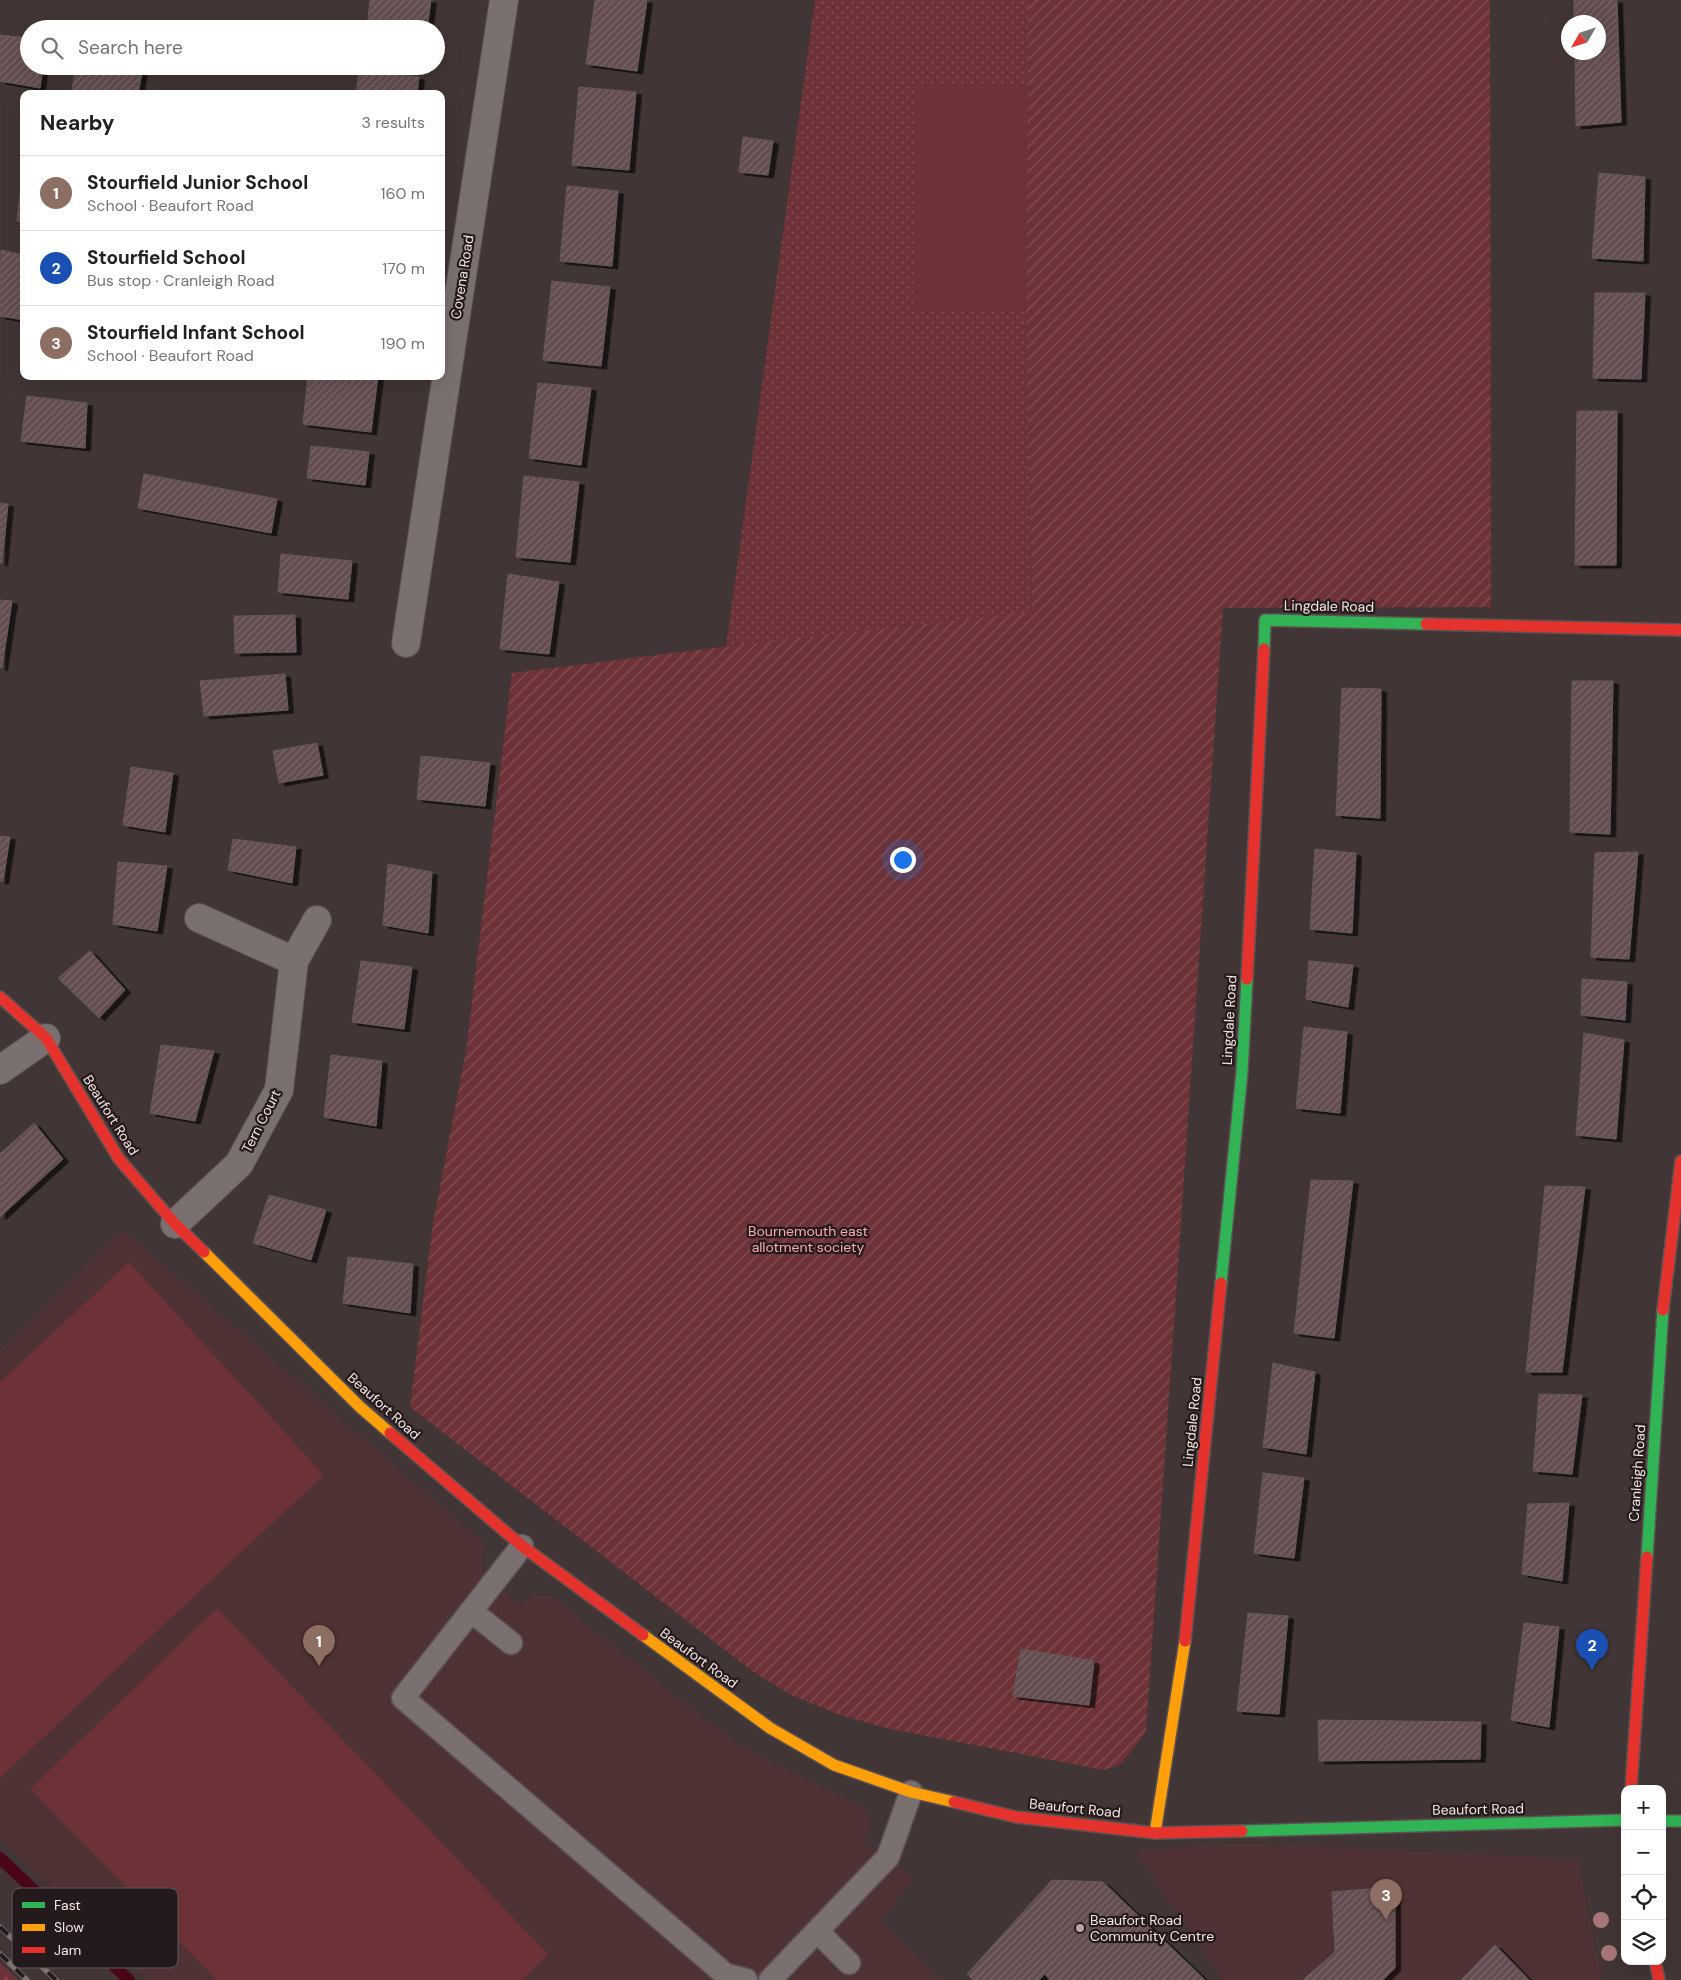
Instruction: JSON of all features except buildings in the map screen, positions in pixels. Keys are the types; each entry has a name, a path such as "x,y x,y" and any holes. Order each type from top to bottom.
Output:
{"street":[{"name":"Covena Road","path":"406,643 504,0"},
{"name":"Lingdale Road","path":"1155,1833 1184,1648 1242,1072 1265,620 1681,630"},
{"path":"199,918 294,961"},
{"name":"Tern Court","path":"175,1224 239,1164 279,1090 294,961 317,920"},
{"name":"Beaufort Road","path":"0,997 46,1038 120,1159 175,1224 360,1407 522,1546 770,1728 834,1765 911,1792 1016,1817 1155,1833 1621,1820"},
{"path":"0,1070 46,1038"},
{"name":"Cranleigh Road","path":"1631,1785 1673,1300 1681,1161"},
{"path":"1666,1821 1681,1821"},
{"path":"1656,1965 1659,1980"}],"lane":[{"path":"522,1546 403,1698 726,1975 746,1980"},
{"path":"471,1611 511,1643"},
{"path":"770,1980 888,1857 911,1792"},
{"path":"816,1931 849,1963"}],"shaded area":[{"path":"123,1230 484,1544 482,1572 519,1604 535,1595 551,1596 716,1728 762,1758 856,1803 869,1815 869,1832 862,1843 914,1877 881,1922 942,1980 147,1980 135,1968 178,1968 178,1888 52,1888 0,1838 0,1350"},
{"path":"1239,1843 1578,1859 1602,1980 1224,1980 1134,1851"}],"green space":[{"path":"815,0 1028,0 1026,312 1032,613 726,647"},
{"name":"Bournemouth east allotment society","path":"1028,0 1490,0 1491,607 1223,608 1146,1732 1121,1764 1104,1770 890,1729 840,1715 791,1695 752,1671 410,1407 433,1223 466,1051 512,673 778,640 1032,612 1026,312"},
{"path":"917,83 1028,87 1026,312 913,311"},
{"path":"129,1262 324,1475 0,1778 0,1382"},
{"path":"217,1608 548,1954 522,1980 217,1980 178,1940 178,1888 127,1888 30,1789"},
{"path":"0,1963 18,1980 0,1980"}],"waterway":[{"path":"0,1858 32,1888"},
{"path":"116,1968 129,1980"}],"railway":[{"path":"0,1927 12,1938"},
{"path":"0,1954 12,1966"},
{"path":"15,1968 27,1980"},
{"path":"43,1968 56,1980"}],"traffic: fast":[{"path":"1264,649 1265,620 1426,624"},
{"path":"1221,1283 1242,1072 1247,979"},
{"path":"1647,1557 1663,1310"},
{"path":"1242,1831 1621,1820"},
{"path":"1666,1821 1681,1821"}],"traffic: slow":[{"path":"204,1252 360,1407 390,1433"},
{"path":"643,1635 770,1728 834,1765 911,1792 954,1802"},
{"path":"1155,1833 1185,1641"}],"traffic: jam":[{"path":"1426,624 1681,630"},
{"path":"1247,979 1264,649"},
{"path":"0,997 46,1038 119,1159 175,1224 204,1252"},
{"path":"1663,1310 1681,1161"},
{"path":"1185,1641 1221,1283"},
{"path":"390,1433 522,1546 643,1635"},
{"path":"1631,1785 1647,1557"},
{"path":"954,1802 1016,1817 1155,1833 1242,1831"},
{"path":"1656,1965 1659,1980"}],"place":[{"name":"Stourfield Junior School","path":"319,1666"},
{"name":"Stourfield School","path":"1592,1670"},
{"name":"Stourfield Infant School","path":"1386,1920"},
{"name":"Beaufort Road Community Centre","path":"1080,1928"}]}
